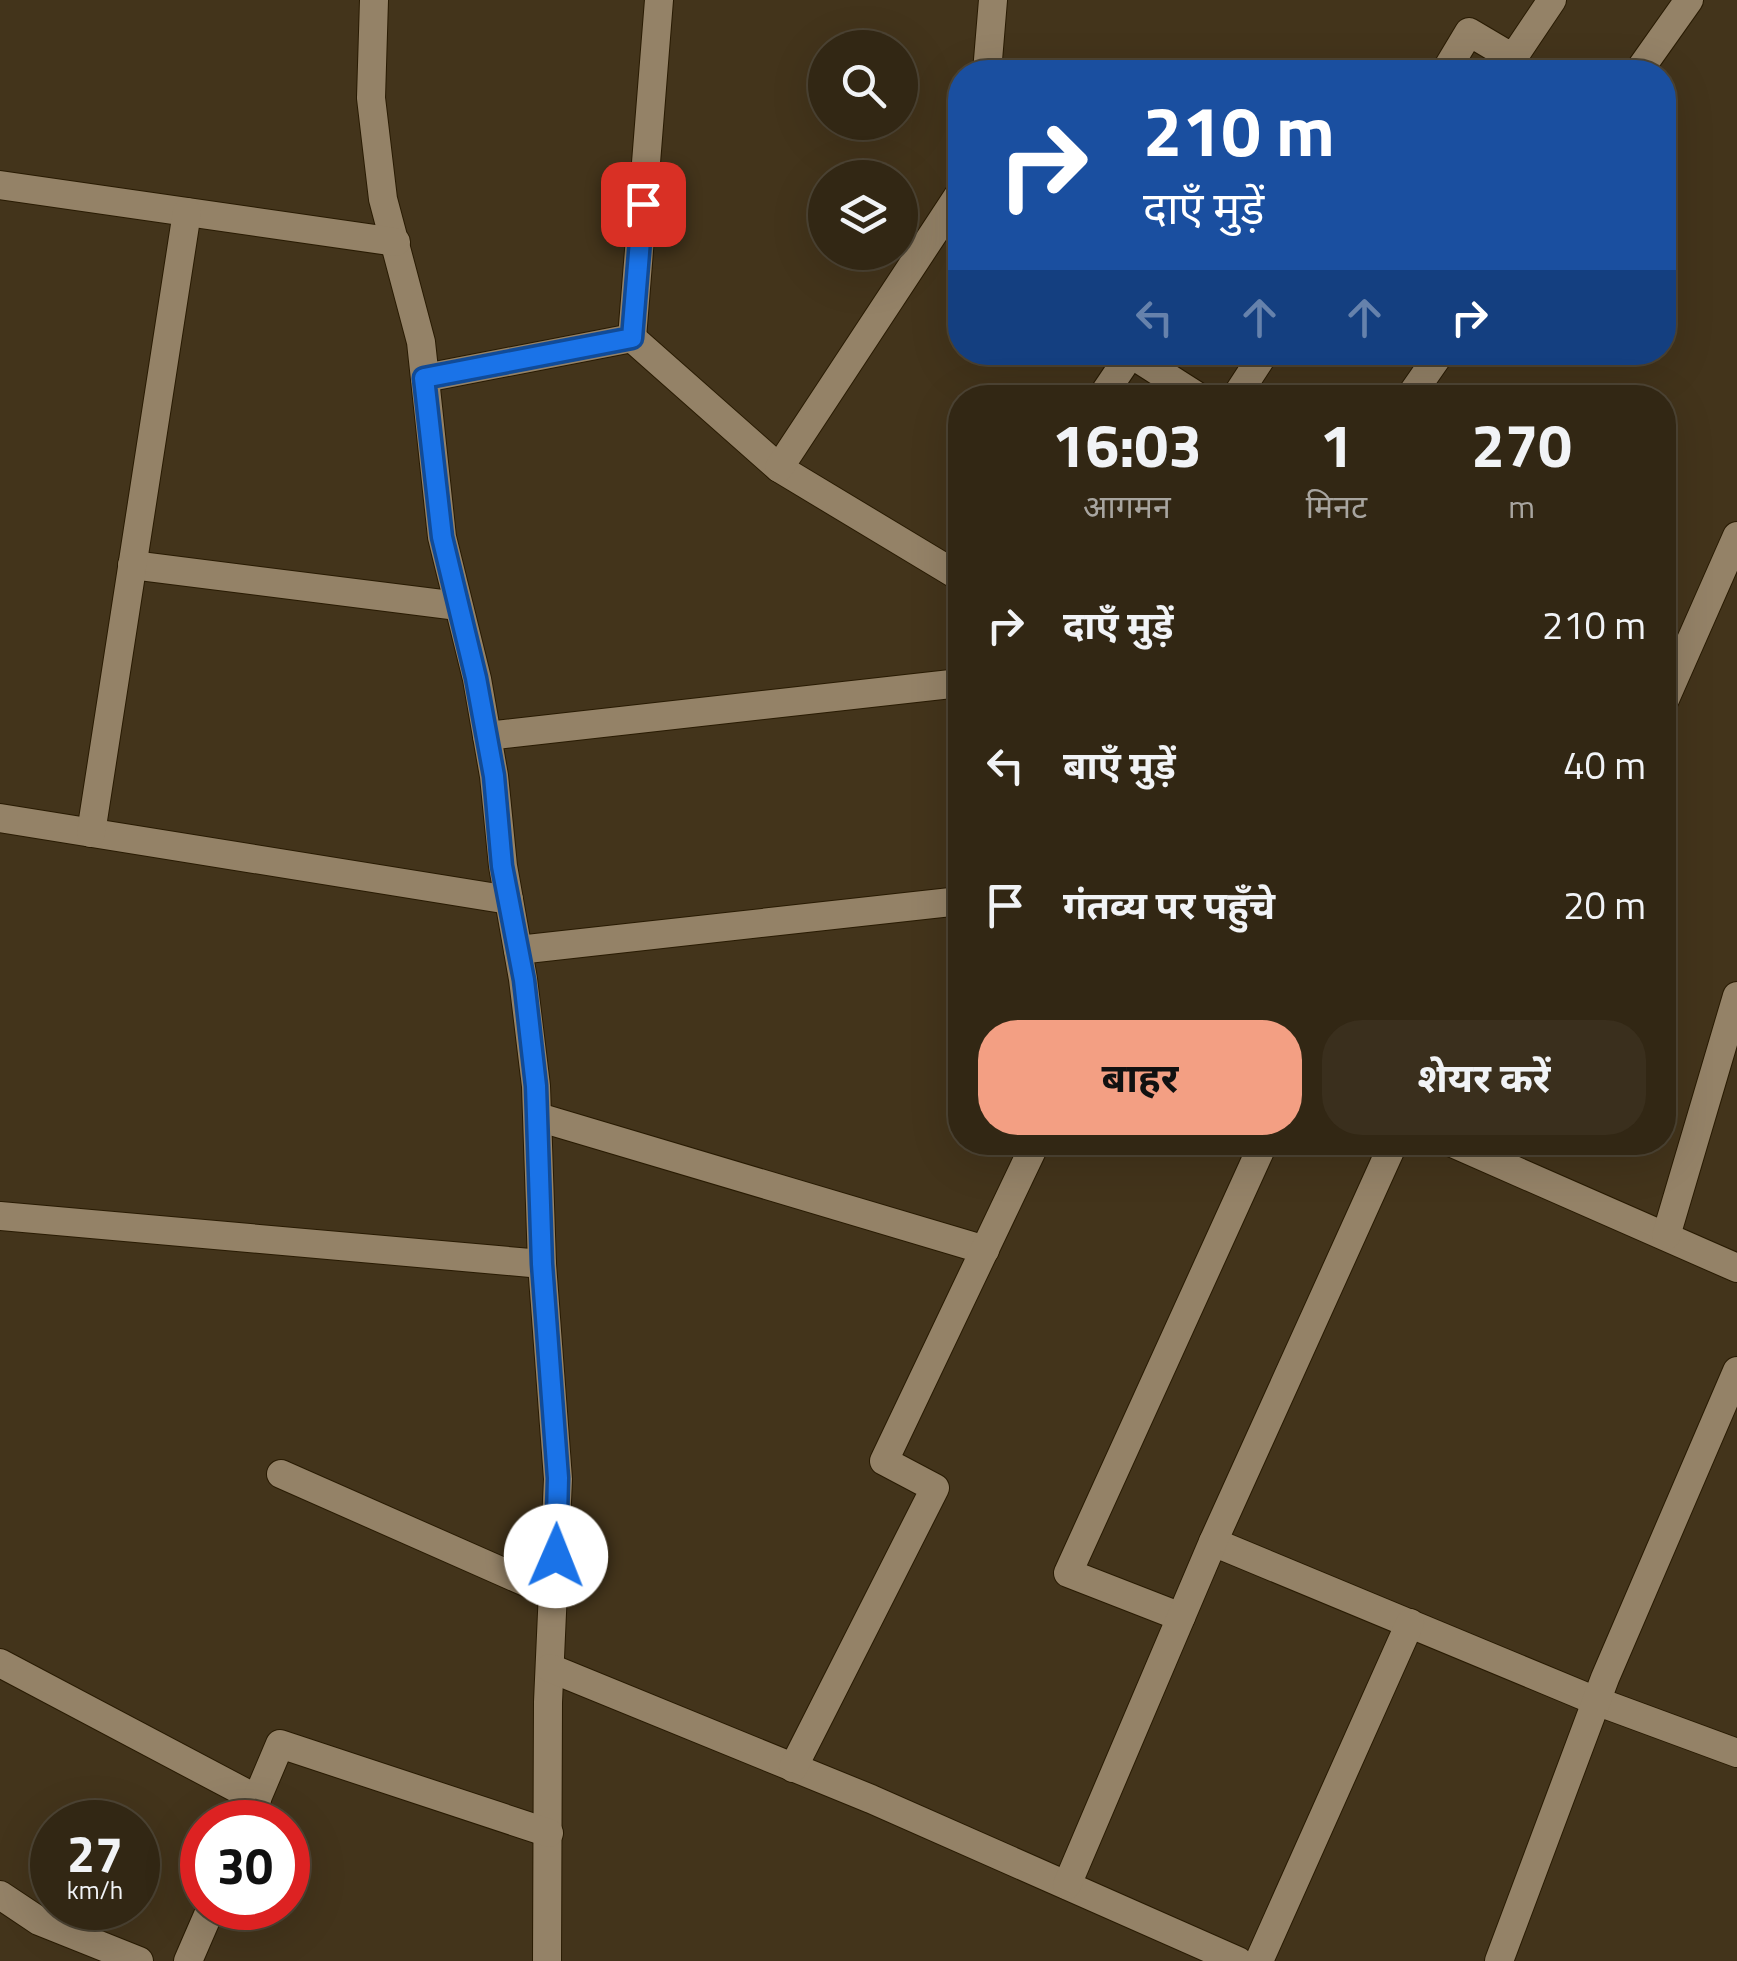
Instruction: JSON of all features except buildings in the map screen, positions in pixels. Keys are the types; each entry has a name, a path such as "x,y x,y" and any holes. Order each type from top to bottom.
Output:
{"street":[{"path":"374,0 371,98 384,199 421,342 442,537 487,736 538,1117 542,1264 558,1478 550,1668 547,1961"},
{"path":"632,338 659,0"},
{"path":"987,60 993,0"},
{"path":"1452,60 1469,32 1513,58 1552,0"},
{"path":"1646,60 1689,0"},
{"path":"0,185 396,242"},
{"path":"91,832 187,212"},
{"path":"779,468 948,212"},
{"path":"424,378 632,338"},
{"path":"632,338 779,468 948,570"},
{"path":"1149,365 1180,385"},
{"path":"1676,674 1737,536"},
{"path":"132,565 458,606"},
{"path":"487,736 948,684"},
{"path":"0,818 509,900"},
{"path":"518,950 948,902"},
{"path":"1666,1236 1737,996"},
{"path":"538,1117 985,1250"},
{"path":"793,1768 935,1488 884,1461 1030,1155"},
{"path":"1181,1617 1068,1574 1258,1155"},
{"path":"1066,1885 1214,1542 1388,1155"},
{"path":"1496,1155 1737,1268"},
{"path":"0,1216 542,1264"},
{"path":"1499,1961 1596,1700 1737,1371"},
{"path":"281,1474 555,1595"},
{"path":"1214,1542 1596,1700 1737,1753"},
{"path":"1259,1961 1410,1623"},
{"path":"0,1664 233,1800"},
{"path":"550,1668 793,1768 1238,1961"},
{"path":"257,1800 280,1744 549,1833"},
{"path":"0,1895 38,1921 139,1961"},
{"path":"188,1961 201,1930"}],"route":[{"path":"556,1556 558,1478 542,1264 536,1086 524,980 502,866 494,776 476,678 442,537 424,378 632,338 643,204"}]}
